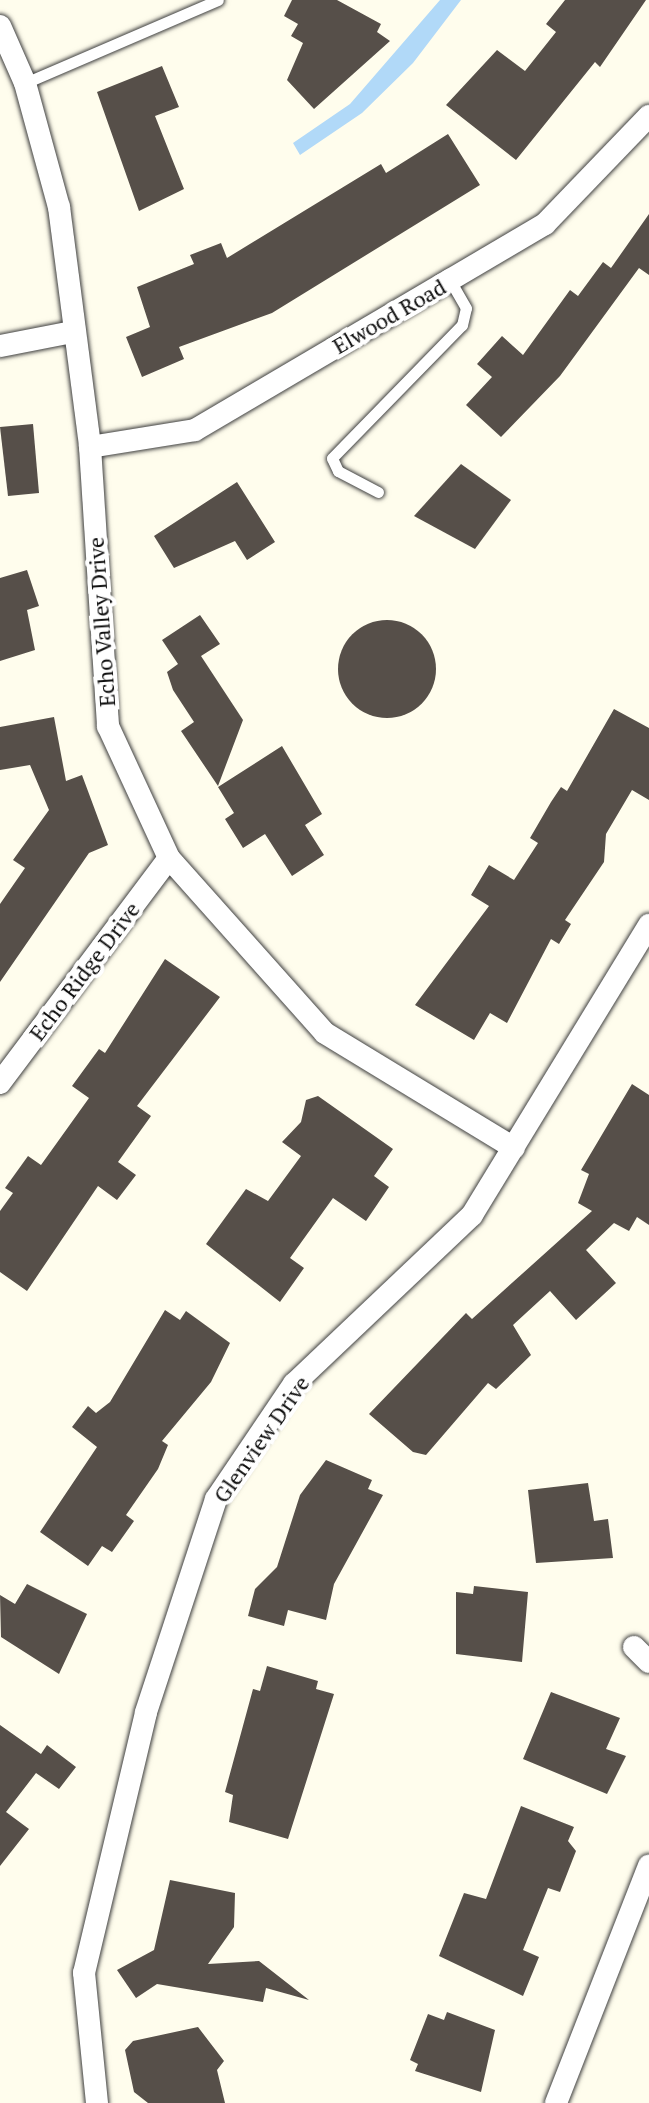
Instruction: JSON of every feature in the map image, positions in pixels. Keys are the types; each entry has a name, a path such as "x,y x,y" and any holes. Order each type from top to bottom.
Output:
{"street":[{"name":"Echo Valley Drive","path":"0,26 25,83 59,207 72,332 90,447 108,726 169,858 325,1033 514,1148"},
{"name":"Elwood Road","path":"90,447 195,430 545,224 649,116"},
{"path":"0,346 72,332"},
{"name":"Echo Ridge Drive","path":"1,1078 169,858"},
{"name":"Glenview Drive","path":"97,2103 84,1973 146,1712 216,1499 294,1384 472,1215 649,925"},
{"path":"556,2103 649,1866"}],"lane":[{"path":"25,83 218,0"},
{"path":"378,492 338,471 332,458 462,325 466,308 450,280"}],"water":[{"path":"440,0 461,0 413,63 362,113 300,155 293,143 350,104"}],"building":[{"path":"292,0 337,0 381,24 377,32 390,41 314,109 287,80 303,43 291,36 298,24 284,16"},
{"path":"565,0 646,0 600,67 595,62 516,160 446,105 497,50 525,71 556,32 546,24"},
{"path":"162,66 179,107 155,116 184,189 139,211 97,92"},
{"path":"448,134 480,185 272,313 179,347 184,359 142,377 126,337 150,327 137,287 194,264 190,255 221,243 227,258 381,164 386,173"},
{"path":"649,214 649,275 639,268 560,376 501,437 466,405 492,377 477,364 502,336 523,355 570,290 578,296 603,262 611,268"},
{"path":"33,424 39,493 8,496 0,427"},
{"path":"461,464 511,500 475,549 414,516"},
{"path":"237,482 275,542 247,560 235,541 174,568 154,536"},
{"path":"27,570 39,606 27,610 35,650 0,661 0,578"},
{"path":"200,615 220,644 201,656 243,720 218,786 181,731 194,722 173,690 167,672 178,664 162,640"},
{"path":"377,620 397,620 422,634 433,650 436,669 433,688 422,704 397,718 377,718 360,710 346,696 338,679 338,659 346,642 360,628"},
{"path":"614,709 649,728 649,800 632,790 606,834 604,862 565,920 571,924 559,944 551,939 507,1023 490,1013 474,1040 415,1005 489,906 471,895 489,865 514,880 538,843 530,838 551,802 561,787 567,791"},
{"path":"54,717 66,781 82,775 108,845 89,853 0,982 0,904 25,868 13,860 49,810 30,765 0,770 0,727"},
{"path":"282,746 322,814 305,825 324,855 292,876 265,834 243,848 225,819 234,813 218,787"},
{"path":"165,959 220,997 137,1106 151,1116 118,1162 136,1175 117,1200 98,1186 27,1291 0,1272 0,1211 13,1193 5,1188 28,1156 41,1165 89,1098 72,1086 99,1049 105,1053"},
{"path":"632,1084 649,1095 649,1225 637,1217 629,1231 614,1223 586,1250 616,1283 576,1320 550,1291 513,1325 531,1355 496,1389 488,1383 426,1455 413,1452 369,1414 466,1313 472,1319 592,1211 578,1203 589,1174 581,1170"},
{"path":"318,1096 393,1149 374,1176 389,1187 366,1221 333,1198 290,1258 304,1268 280,1302 206,1244 246,1189 268,1201 301,1156 282,1142 301,1122 306,1100"},
{"path":"165,1310 180,1320 186,1311 230,1343 211,1382 162,1441 168,1445 158,1469 126,1515 134,1521 112,1552 102,1546 88,1566 40,1532 97,1447 72,1427 88,1406 96,1413 110,1402"},
{"path":"326,1460 372,1480 368,1489 383,1495 334,1584 326,1620 288,1610 284,1626 248,1616 255,1589 277,1567 300,1495"},
{"path":"588,1483 594,1521 608,1519 613,1558 536,1563 528,1490"},
{"path":"27,1584 87,1614 59,1674 1,1637 0,1595 15,1604"},
{"path":"474,1586 528,1592 522,1662 456,1654 456,1592 473,1594"},
{"path":"267,1666 318,1681 316,1689 334,1694 288,1839 229,1822 233,1795 225,1792 253,1689 260,1691"},
{"path":"551,1692 620,1718 606,1749 626,1756 607,1794 523,1759"},
{"path":"0,1725 41,1754 47,1745 76,1767 59,1789 36,1773 6,1812 29,1829 0,1866"},
{"path":"521,1806 574,1827 568,1841 576,1851 560,1892 548,1888 523,1950 539,1957 523,1996 439,1956 464,1893 486,1899"},
{"path":"170,1880 235,1893 234,1927 208,1964 259,1961 309,2000 266,1988 263,2002 157,1984 136,1998 117,1970 154,1950"},
{"path":"447,2012 495,2030 481,2092 415,2071 418,2064 410,2060 428,2014 444,2020"},
{"path":"198,2027 224,2061 217,2070 225,2103 148,2103 134,2092 125,2050 133,2041"}]}
